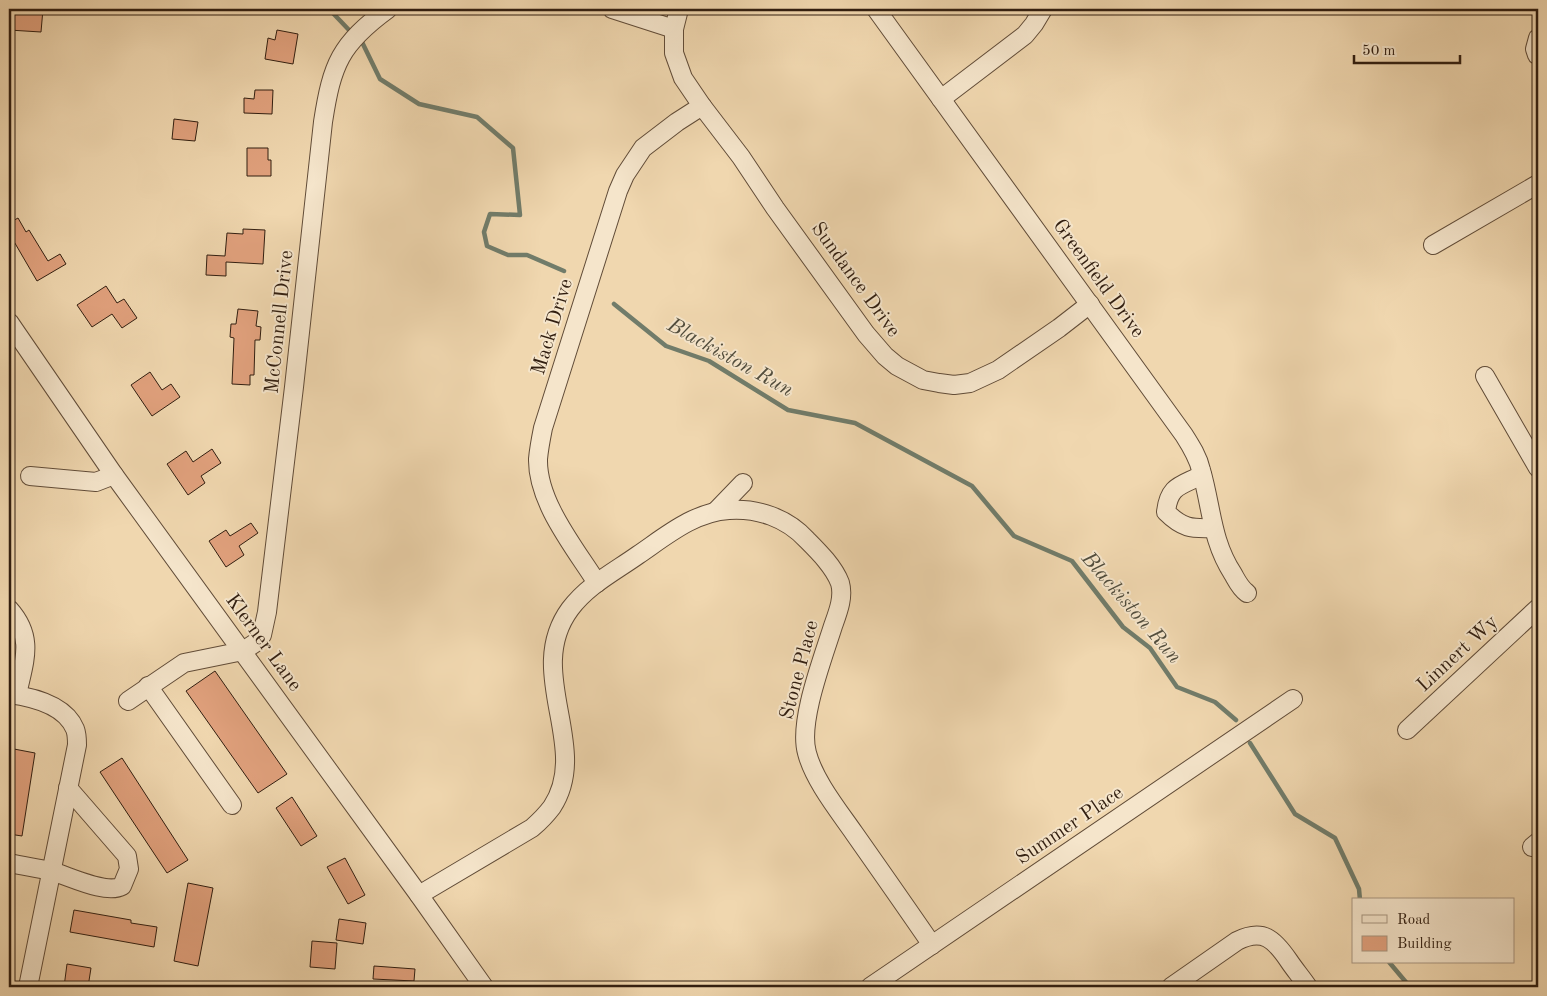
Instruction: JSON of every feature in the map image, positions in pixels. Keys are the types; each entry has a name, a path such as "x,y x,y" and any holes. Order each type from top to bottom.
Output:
{"street":[{"name":"McConnell Drive","path":"243,651 258,641 262,634 267,612 328,90 337,63 344,51 363,28 388,9"},
{"path":"612,9 674,29 679,9"},
{"name":"Greenfield Drive","path":"876,9 1184,435 1194,452 1202,475 1216,540 1228,567 1247,593"},
{"path":"942,99 1025,35 1043,9"},
{"name":"Sundance Drive","path":"674,29 674,53 683,78 866,334 885,356 897,366 924,380 954,385 970,383 998,370 1090,304"},
{"name":"Mack Drive","path":"597,584 566,534 542,487 538,459 543,428 615,199 625,175 643,148 702,106"},
{"path":"1432,245 1538,184"},
{"name":"Klerner Lane","path":"9,322 114,475 420,895 484,987"},
{"path":"1485,376 1538,468"},
{"path":"30,476 96,482 114,475"},
{"path":"1202,475 1172,491 1166,512 1177,523 1193,529 1213,528"},
{"name":"Stone Place","path":"716,511 743,483"},
{"name":"Stone Place","path":"420,895 532,828 553,805 560,791 564,774 565,756 564,739 554,686 552,653 558,630 569,610 578,599 614,571 681,526 709,513 740,509 772,516 786,522 799,531 819,553 836,575 840,584 839,609 806,722 804,738 807,754 821,783 840,813 932,945"},
{"name":"Linnert Wy","path":"1407,730 1538,608"},
{"path":"9,610 18,620 25,635 26,651 13,694 60,710 76,730 77,744 28,987"},
{"path":"128,701 184,663 243,651"},
{"path":"148,686 232,805"},
{"name":"Summer Place","path":"870,987 1292,699"},
{"path":"9,863 52,872 94,885 116,889 122,886 128,869 127,856 68,788"},
{"path":"1171,987 1237,941 1247,936 1257,935 1266,936 1274,942 1308,987"}],"building":[{"path":"9,9 43,9 41,32 9,30"},
{"path":"277,30 298,34 293,64 265,59 268,38 275,40"},
{"path":"255,90 273,90 272,114 244,113 244,98 254,99"},
{"path":"174,119 198,122 195,141 172,139"},
{"path":"247,148 268,148 268,160 271,160 271,176 247,176"},
{"path":"18,218 26,232 29,230 48,261 60,254 66,264 37,281 9,233 9,223"},
{"path":"243,229 265,230 263,264 226,262 226,276 206,275 207,255 225,256 227,233 243,234"},
{"path":"106,286 117,303 124,299 137,318 122,328 112,314 92,327 77,305"},
{"path":"238,309 258,311 256,326 261,327 260,340 255,340 254,375 250,375 250,385 232,384 234,338 230,337 231,324 236,324"},
{"path":"150,372 162,390 171,384 180,397 152,416 131,385"},
{"path":"212,449 221,463 201,476 205,483 188,495 167,464 186,451 193,462"},
{"path":"251,523 258,533 239,546 244,555 226,567 209,541 226,530 230,536"},
{"path":"215,671 287,774 258,793 186,691"},
{"path":"14,749 35,753 22,836 9,834 9,780"},
{"path":"122,758 188,860 167,873 100,772"},
{"path":"292,797 317,836 301,846 276,808"},
{"path":"345,858 365,895 348,904 327,867"},
{"path":"188,883 213,888 198,966 174,961"},
{"path":"74,910 131,920 131,923 157,927 154,947 70,932"},
{"path":"339,919 366,923 363,944 336,940"},
{"path":"312,941 337,943 335,969 310,967"},
{"path":"67,964 91,968 88,987 64,987"},
{"path":"374,966 415,969 414,981 373,979"}],"waterway":[{"name":"Blackiston Run","path":"329,9 349,30"},
{"name":"Blackiston Run","path":"362,42 380,79 419,104 477,117 513,148 520,215 490,214 484,232 487,246 508,255 527,255 564,271"},
{"name":"Blackiston Run","path":"614,304 666,346 709,361 788,410 855,423 972,486 1014,536 1072,561 1123,627 1150,648 1177,687 1215,702 1236,720"},
{"name":"Blackiston Run","path":"1250,743 1295,814 1335,838 1359,889 1360,898"},
{"name":"Blackiston Run","path":"1391,964 1410,987"}]}
